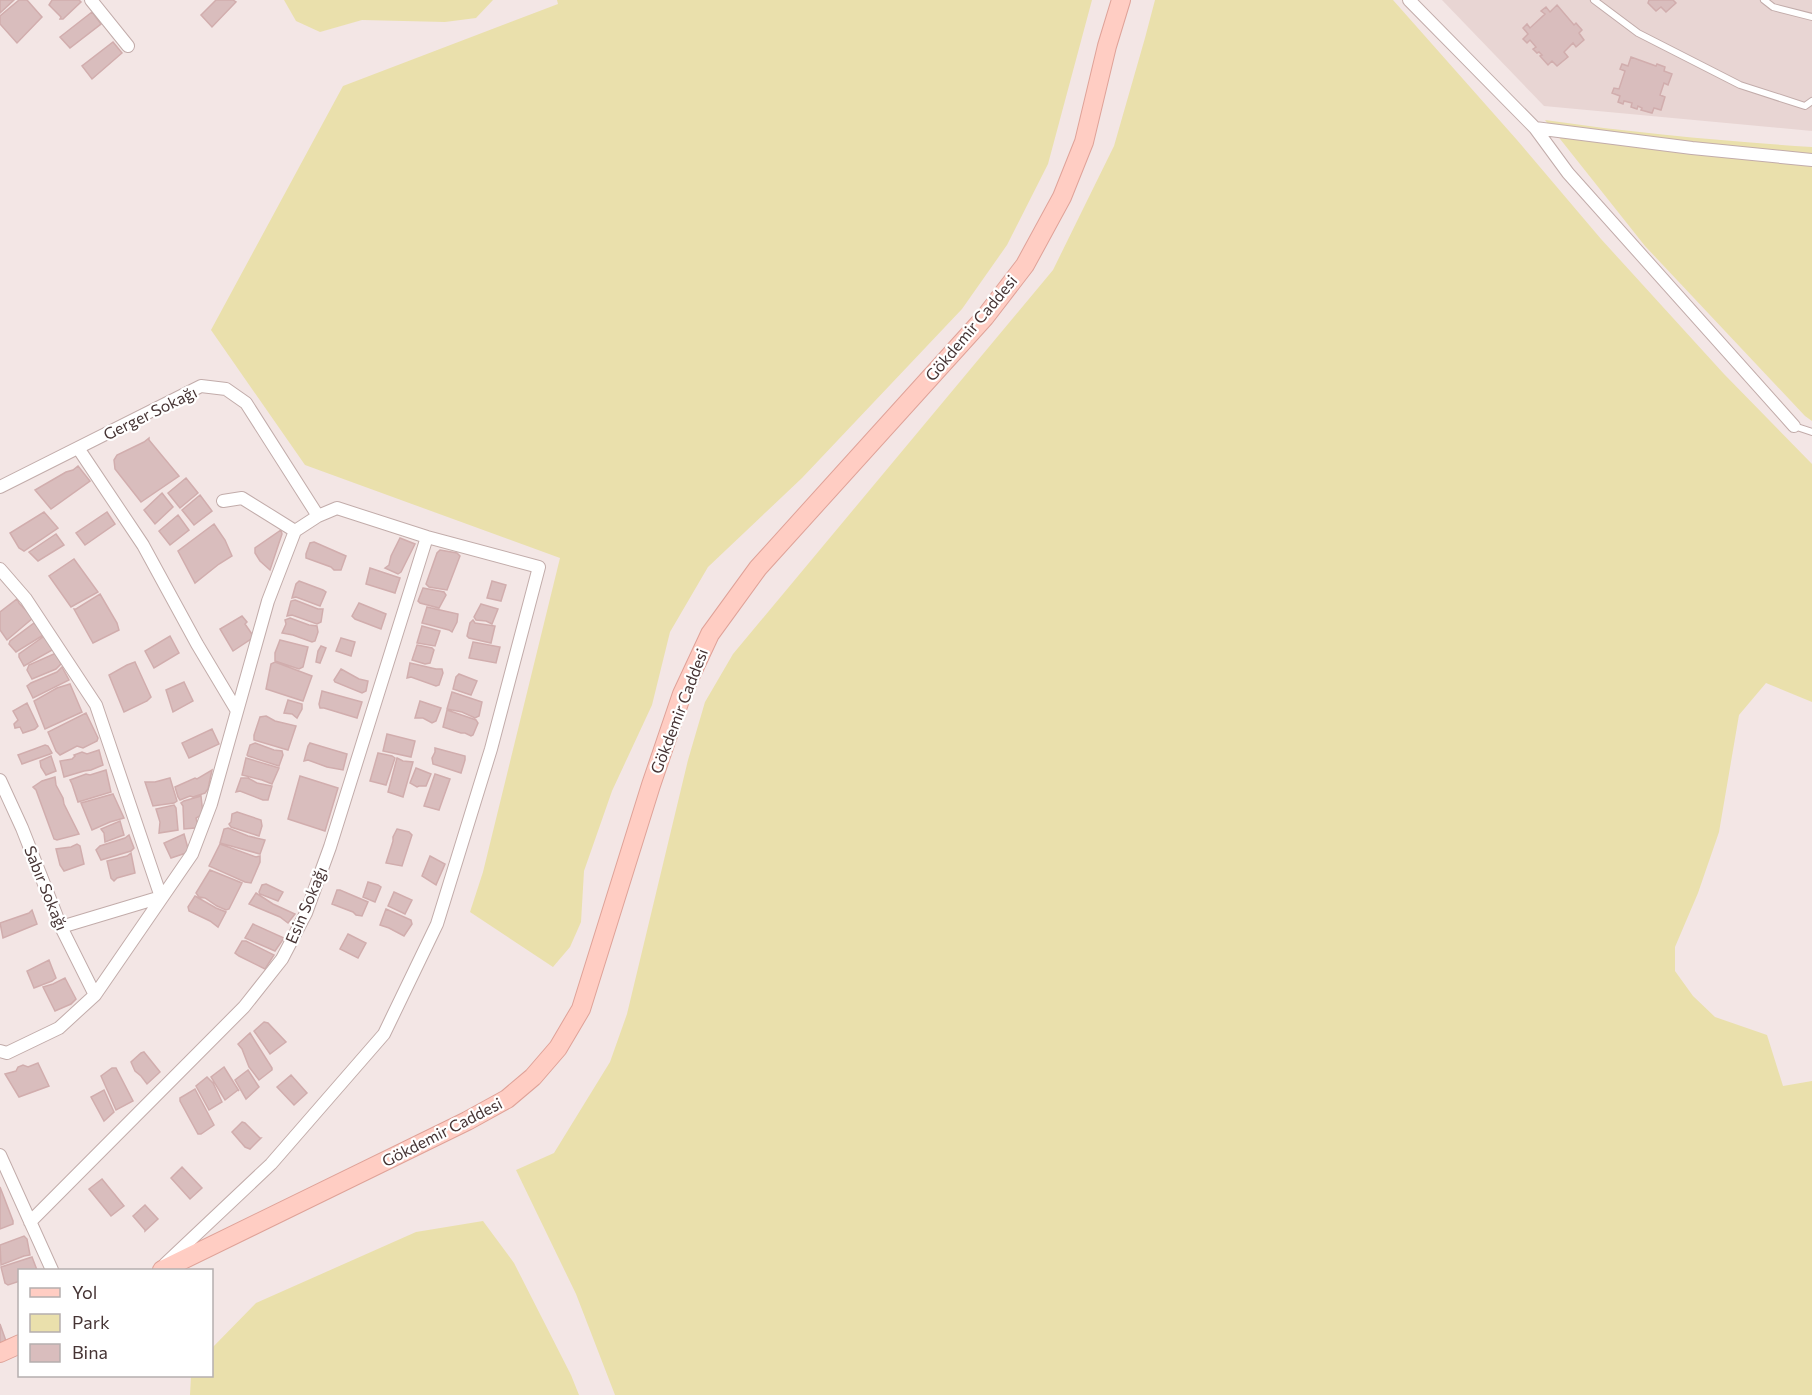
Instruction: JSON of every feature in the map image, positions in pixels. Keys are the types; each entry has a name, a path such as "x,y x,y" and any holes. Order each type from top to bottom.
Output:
{"main road":[{"name":"Gökdemir Caddesi","path":"162,1269 497,1105 533,1077 558,1048 581,1009 682,694 710,634 758,568 985,317 1025,265 1062,197 1084,142 1107,46 1121,0"},
{"path":"0,1353 18,1345"}],"street":[{"path":"91,0 128,46"},
{"path":"1408,0 1535,128 1568,173 1794,426"},
{"path":"1535,128 1692,148 1812,160"},
{"name":"Gerger Sokağı","path":"0,488 201,387 226,389 246,403 318,516"},
{"path":"78,448 143,546 237,711"},
{"path":"223,501 242,498 295,531"},
{"name":"Gökdemir Caddesi","path":"161,1269 271,1164 384,1034 436,924 491,749 539,567 427,537 337,508 318,516"},
{"path":"0,1051 8,1053 59,1028 94,995 192,854 211,804 268,601 295,531 318,516"},
{"name":"Esin Sokağı","path":"30,1222 244,1006 282,959 306,913 330,847 427,537"},
{"path":"0,569 26,599 96,705 161,897"},
{"name":"Sabır Sokağı","path":"0,780 22,828 61,927 94,995"},
{"path":"61,927 161,897"},
{"path":"0,1155 52,1269"}],"lane":[{"path":"1594,0 1638,33 1740,85 1805,106 1812,101"},
{"path":"1764,0 1773,7 1812,17"},
{"path":"1794,426 1812,432"}],"shaded area":[{"path":"1442,0 1812,0 1812,131 1544,106"}],"green space":[{"path":"284,0 493,0 476,18 445,22 362,20 320,32 296,21"},
{"path":"557,0 1092,0 1048,164 1007,245 962,309 802,478 708,567 670,632 652,705 612,791 584,871 581,922 570,947 553,967 470,912 483,872 560,558 305,465 211,330 343,86 558,4"},
{"path":"1155,0 1393,0 1601,239 1724,374 1812,464 1812,702 1766,683 1739,715 1719,832 1698,893 1675,947 1675,971 1693,996 1715,1017 1767,1035 1783,1086 1812,1081 1812,1395 615,1395 576,1294 516,1170 554,1153 610,1062 627,1014 688,760 705,702 733,654 1053,270 1114,146"},
{"path":"1545,120 1678,136 1812,147 1812,421 1645,246"},
{"path":"483,1221 514,1263 579,1395 190,1395 191,1377 213,1377 213,1347 256,1303 416,1232"}],"building":[{"path":"0,0 14,0 0,13"},
{"path":"19,0 27,0 42,17 17,43 0,24 0,16"},
{"path":"52,0 79,0 81,2 63,19 60,19 61,17 49,5"},
{"path":"216,0 236,2 212,27 201,15"},
{"path":"1649,0 1673,0 1676,3 1666,12 1661,7 1656,11 1648,3"},
{"path":"1557,5 1574,25 1576,23 1582,30 1579,33 1584,40 1576,47 1573,43 1564,52 1568,57 1557,66 1552,61 1548,65 1540,56 1542,55 1533,49 1536,47 1530,40 1527,43 1523,39 1528,34 1523,28 1527,24 1530,28 1545,14 1541,11 1546,7 1550,12"},
{"path":"92,12 101,24 70,48 60,37"},
{"path":"113,42 122,53 92,79 82,66"},
{"path":"1631,57 1665,67 1664,71 1672,74 1668,85 1664,83 1660,95 1665,97 1661,110 1654,108 1652,113 1641,110 1642,108 1638,106 1637,109 1631,107 1632,103 1618,102 1620,96 1612,93 1614,88 1619,89 1625,71 1620,69 1622,64 1628,66"},
{"path":"149,438 179,476 141,502 115,469 114,460 117,455"},
{"path":"78,466 90,481 51,509 35,490"},
{"path":"186,478 198,493 180,508 168,493"},
{"path":"162,493 173,507 155,524 144,510"},
{"path":"200,495 212,511 194,525 182,510"},
{"path":"44,512 58,528 24,551 19,548 10,533"},
{"path":"107,512 115,524 85,545 76,533"},
{"path":"178,515 189,530 170,545 159,531"},
{"path":"214,524 232,556 195,583 178,551"},
{"path":"281,530 282,534 270,570 260,561 255,548"},
{"path":"56,534 64,545 38,561 29,552"},
{"path":"400,538 415,544 398,574 385,568 389,565"},
{"path":"314,542 346,556 341,570 334,570 306,558 310,543"},
{"path":"440,550 457,553 460,556 447,590 429,587 426,584"},
{"path":"74,559 98,592 71,607 49,576"},
{"path":"370,568 400,578 395,593 366,584"},
{"path":"299,581 326,592 320,606 296,597 292,598"},
{"path":"492,581 506,585 501,601 487,598"},
{"path":"423,588 444,592 446,595 439,608 418,601"},
{"path":"100,594 119,630 93,643 74,609"},
{"path":"17,599 33,618 7,640 0,630 0,612"},
{"path":"295,600 323,609 321,622 317,624 292,615 287,616 291,601"},
{"path":"359,603 386,614 381,629 352,616"},
{"path":"481,604 498,609 492,624 476,620 474,617"},
{"path":"427,607 458,614 452,632 422,623"},
{"path":"242,616 254,637 233,651 220,629"},
{"path":"290,618 317,626 315,641 282,633 286,624 285,620"},
{"path":"473,620 475,623 495,626 491,643 467,636"},
{"path":"34,623 45,634 16,652 9,644 10,641"},
{"path":"422,626 440,631 435,646 417,643"},
{"path":"170,636 179,653 154,668 145,651"},
{"path":"43,637 48,637 54,649 24,666 19,654"},
{"path":"341,638 355,642 351,656 336,651"},
{"path":"280,640 308,647 303,667 299,669 275,661 275,653"},
{"path":"473,642 500,647 496,663 469,658"},
{"path":"417,645 434,650 430,663 425,664 412,660"},
{"path":"321,646 326,648 320,663 316,662"},
{"path":"56,653 61,664 56,669 32,679 27,670 29,665"},
{"path":"135,662 151,697 124,712 109,675"},
{"path":"275,662 312,676 303,701 266,689 271,664"},
{"path":"410,663 442,669 439,685 411,677 407,678"},
{"path":"62,667 69,680 33,698 27,686 57,672"},
{"path":"341,669 359,679 368,681 366,691 362,693 335,682"},
{"path":"459,674 477,681 471,695 453,689"},
{"path":"184,682 193,701 173,712 166,690"},
{"path":"70,684 82,712 45,729 34,701 57,688"},
{"path":"322,691 362,702 357,718 320,708"},
{"path":"452,692 482,702 479,716 475,718 447,709"},
{"path":"288,700 302,704 297,718 292,714 284,713"},
{"path":"420,701 441,708 436,721 432,723 423,718 415,718"},
{"path":"27,703 38,726 23,733 20,727 15,728 14,724 18,720 13,711"},
{"path":"447,710 476,720 478,723 473,735 443,727"},
{"path":"86,713 98,738 97,741 83,748 77,746 60,755 48,732"},
{"path":"266,716 275,721 296,726 288,750 254,740 260,717"},
{"path":"212,729 219,744 189,758 182,743"},
{"path":"387,734 415,741 411,757 383,751"},
{"path":"255,743 282,751 279,766 248,756 250,745"},
{"path":"310,743 347,754 343,770 308,760 304,761"},
{"path":"45,745 52,753 22,764 18,755"},
{"path":"435,748 465,756 461,773 433,764"},
{"path":"99,750 103,765 64,777 60,761 72,759 74,755 82,752 87,754"},
{"path":"378,753 395,758 386,785 370,781"},
{"path":"51,756 56,771 46,775 40,761"},
{"path":"246,758 279,768 272,784 242,775"},
{"path":"397,758 413,762 403,797 388,792"},
{"path":"416,768 431,774 426,786 417,787 410,783"},
{"path":"106,770 111,792 78,802 70,780"},
{"path":"212,770 205,793 180,800 175,787 197,779"},
{"path":"435,774 450,779 439,810 424,806"},
{"path":"300,776 338,788 325,831 288,819"},
{"path":"55,777 64,804 79,834 57,840 54,839 33,787"},
{"path":"170,778 177,801 153,806 145,782"},
{"path":"241,778 272,786 268,800 240,791 236,792"},
{"path":"113,794 124,818 92,830 81,803"},
{"path":"201,796 203,814 196,818 198,826 184,829 181,803"},
{"path":"174,805 178,830 159,833 160,822 156,809"},
{"path":"237,812 261,820 259,836 231,827 229,824 232,814"},
{"path":"120,821 124,835 105,842 101,829"},
{"path":"228,828 265,840 260,854 220,843 224,829"},
{"path":"397,829 412,835 402,866 386,863"},
{"path":"184,834 189,852 171,858 164,843"},
{"path":"129,835 134,848 131,851 101,860 96,850 100,846"},
{"path":"77,844 80,846 84,864 64,871 56,849"},
{"path":"220,844 256,857 260,856 260,862 251,883 209,866"},
{"path":"131,853 135,873 114,881 111,878 107,861"},
{"path":"430,856 445,864 436,885 422,876"},
{"path":"210,870 242,883 229,909 217,906 199,897 196,893"},
{"path":"368,882 381,887 375,902 363,897"},
{"path":"266,884 283,892 278,901 260,894 262,885"},
{"path":"337,890 368,902 362,916 332,904"},
{"path":"394,892 412,900 405,914 388,906"},
{"path":"256,893 295,914 288,923 280,917 249,904"},
{"path":"195,896 226,912 218,927 189,911 188,907"},
{"path":"386,909 411,920 412,924 404,936 380,925"},
{"path":"32,910 37,924 3,938 0,923"},
{"path":"253,924 284,938 275,951 245,938"},
{"path":"348,934 366,943 358,958 340,949"},
{"path":"242,941 274,955 265,969 235,953"},
{"path":"49,960 56,978 34,988 27,971"},
{"path":"65,978 76,999 71,1004 55,1011 43,987"},
{"path":"264,1022 268,1023 286,1042 270,1054 254,1031"},
{"path":"250,1033 272,1068 259,1080 249,1067 238,1044"},
{"path":"144,1052 160,1072 147,1084 135,1071 131,1062"},
{"path":"38,1063 49,1086 19,1097 5,1074 16,1071 23,1065 28,1067"},
{"path":"224,1067 239,1091 225,1100 211,1077"},
{"path":"112,1068 116,1068 133,1101 116,1110 101,1076"},
{"path":"248,1070 259,1087 246,1099 235,1080"},
{"path":"291,1075 307,1093 294,1105 277,1087"},
{"path":"207,1077 213,1083 222,1102 209,1110 196,1086"},
{"path":"195,1089 214,1125 201,1134 198,1134 180,1101 180,1098"},
{"path":"104,1090 114,1112 104,1121 91,1097"},
{"path":"242,1122 261,1138 250,1149 245,1147 232,1132"},
{"path":"182,1167 202,1188 190,1199 171,1178"},
{"path":"102,1179 124,1206 111,1216 89,1189"},
{"path":"0,1187 13,1224 0,1229"},
{"path":"145,1205 158,1219 145,1231 133,1216"},
{"path":"24,1236 27,1239 30,1255 1,1265 0,1245"},
{"path":"32,1257 37,1269 18,1269 18,1282 8,1285 5,1283 1,1267"},
{"path":"0,1324 6,1341 0,1345"}]}
